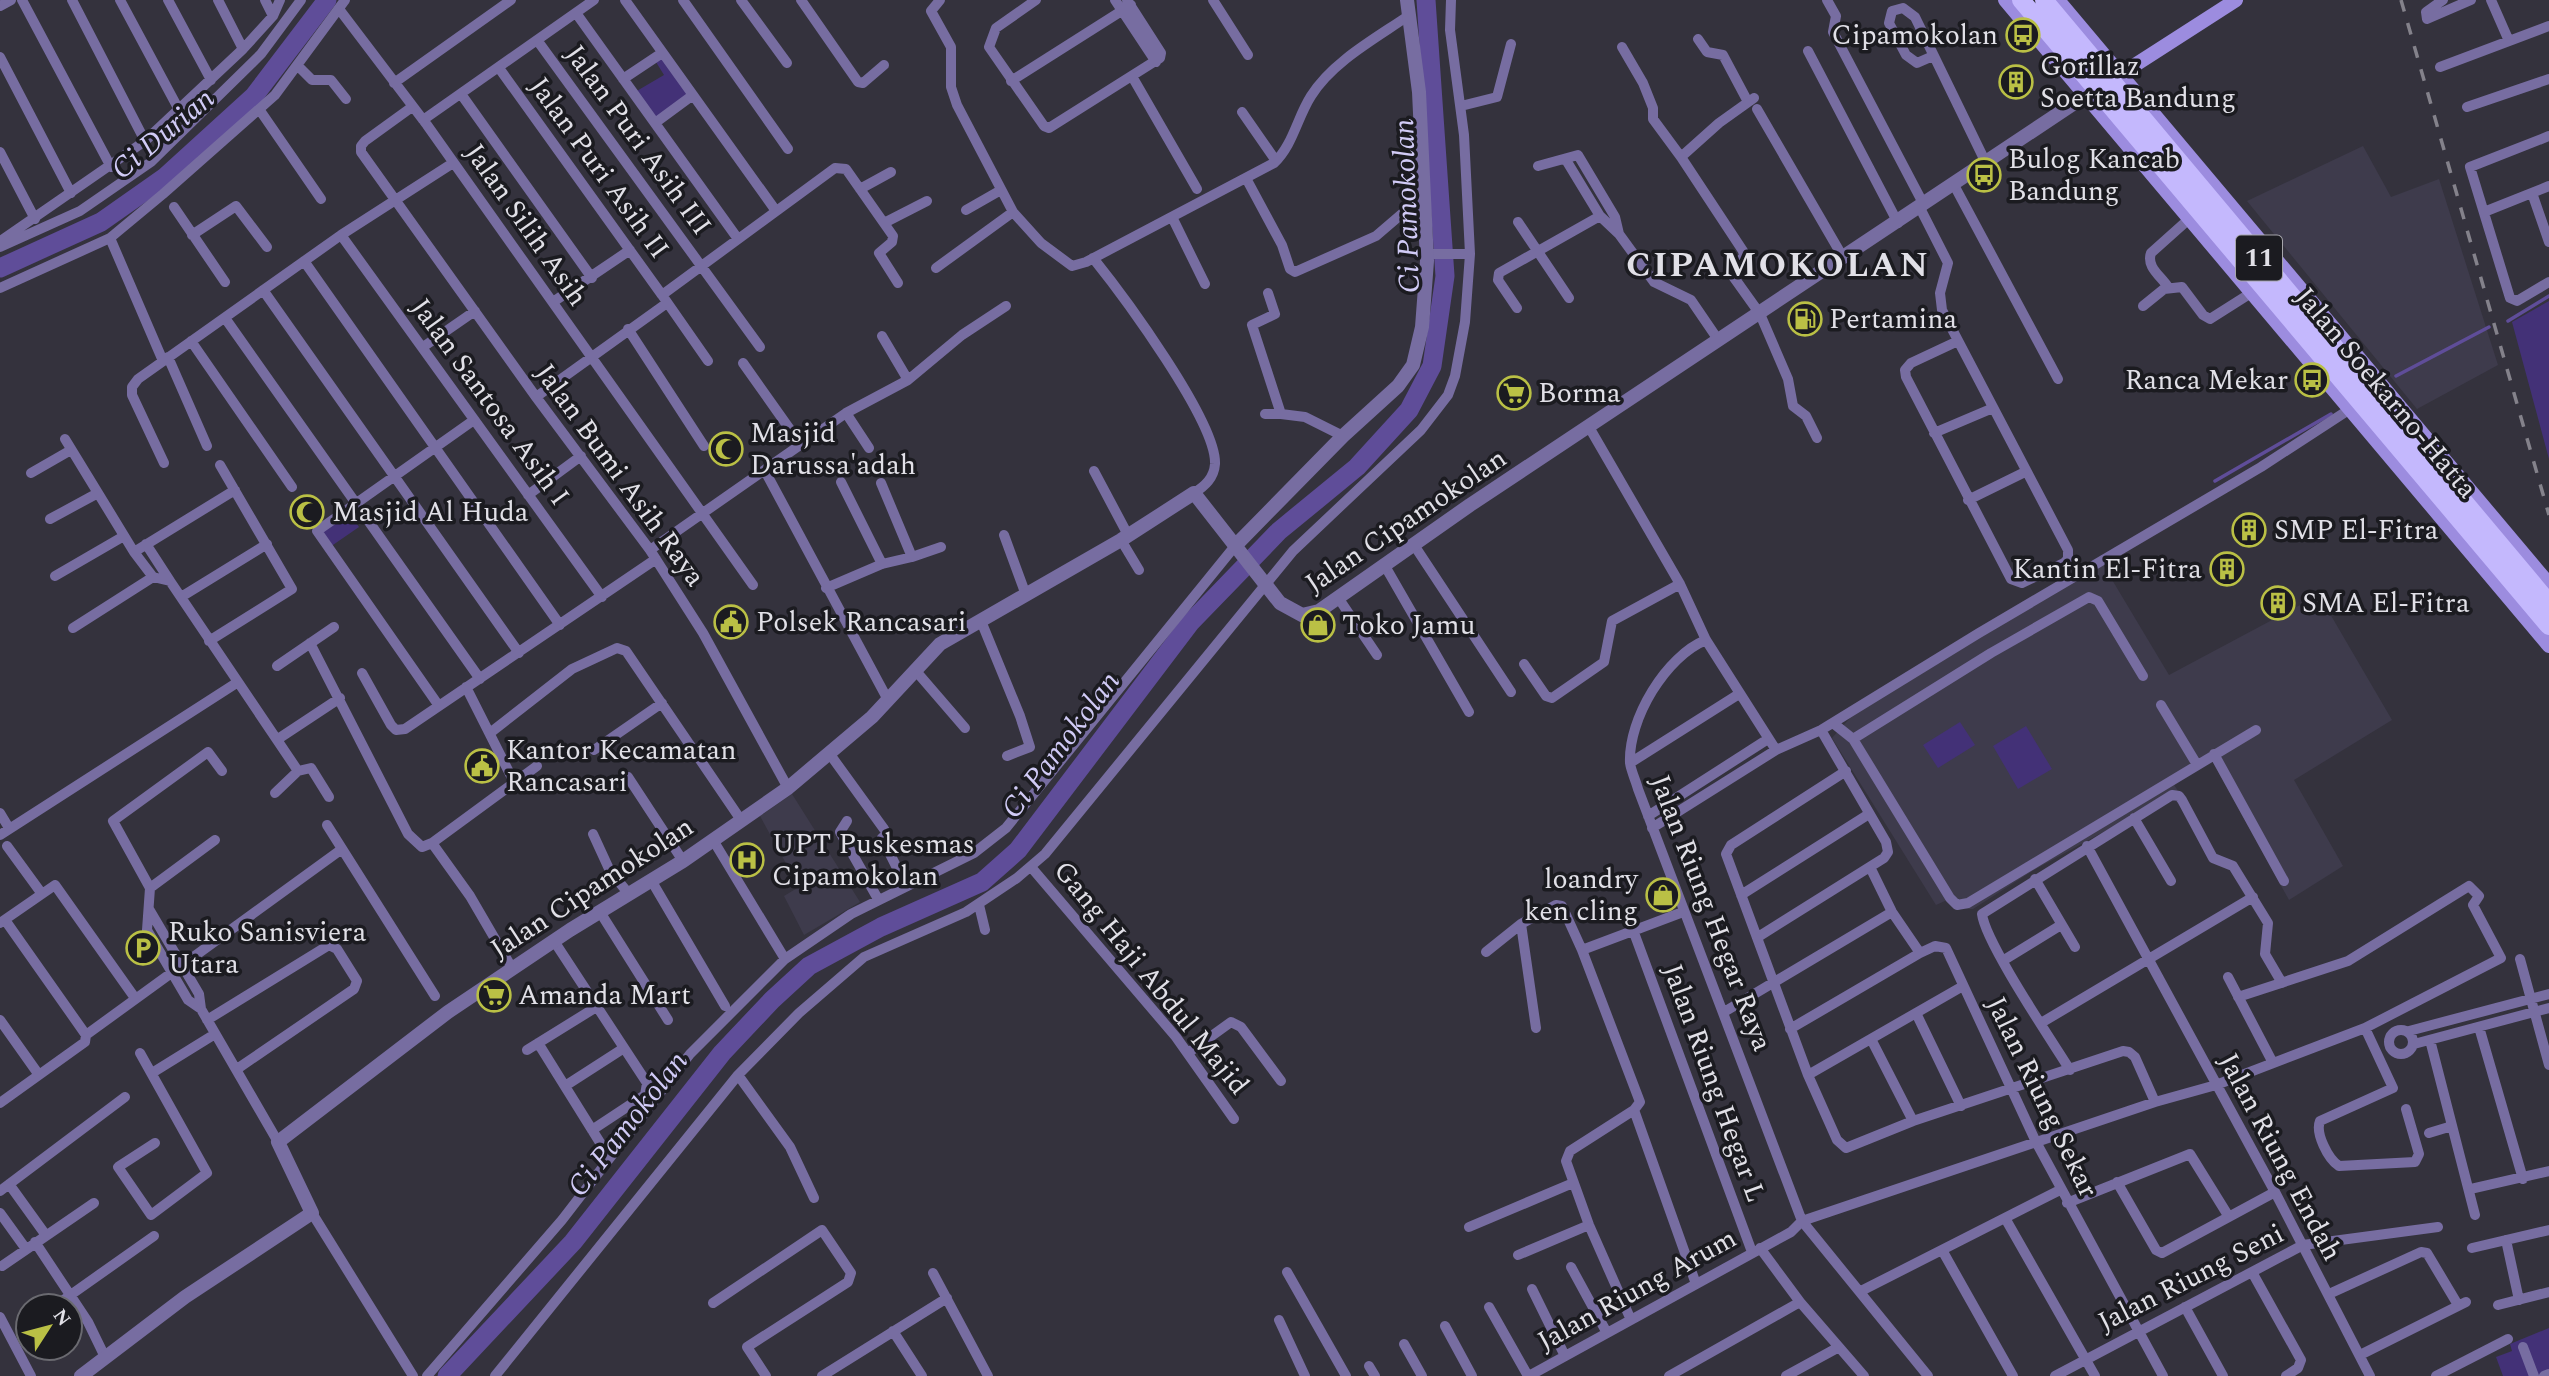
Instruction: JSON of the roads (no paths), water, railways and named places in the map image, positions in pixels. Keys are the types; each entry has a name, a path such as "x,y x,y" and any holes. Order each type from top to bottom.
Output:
{"highway":[{"name":"Jalan Soekarno-Hatta","path":"2021,0 2196,218 2548,624"},
{"name":"Jalan Soekarno-Hatta","path":"2044,0 2549,603"},
{"path":"2167,192 2196,218"},
{"path":"2463,483 2475,515"}],"main road":[{"path":"2005,0 2167,192"},
{"path":"2058,0 2549,584"},
{"path":"2121,74 2236,0"},
{"name":"Jalan Soekarno-Hatta","path":"2196,218 2251,293 2549,646"}],"street":[{"path":"0,6 11,0"},
{"path":"22,0 111,167"},
{"path":"72,0 145,141"},
{"path":"120,0 178,108"},
{"path":"168,0 211,80"},
{"path":"218,0 243,49"},
{"path":"265,0 273,16"},
{"path":"0,245 145,141 243,49 273,16 280,0"},
{"path":"0,245 79,211 151,162 261,54 301,0"},
{"path":"394,83 511,0"},
{"path":"423,120 594,0"},
{"path":"625,0 776,211"},
{"path":"683,0 788,149"},
{"path":"741,0 787,63"},
{"path":"940,0 931,11 951,47 951,87 967,126 1013,212 1041,243 1066,264 1079,265 1247,180 1276,162 1289,146 1318,86 1360,50 1408,16"},
{"path":"1036,0 996,28 989,47 1044,126 1049,128 1156,62 1127,5 1115,0"},
{"path":"1213,0 1248,55"},
{"path":"427,1376 562,1220 690,1054 785,959 878,899 974,853 1006,828 1238,551 1343,436 1398,386 1413,365 1422,327 1431,254 1419,92 1407,0"},
{"path":"495,1376 738,1075 808,1004 864,957 979,905 1031,867 1089,803 1262,581 1438,411 1448,395 1457,366 1465,254 1461,106 1450,30 1451,0"},
{"path":"1827,0 1836,16 1833,32 1948,263 1940,301 1958,341 2069,554 2064,563 2025,582 2017,583 2011,579 1934,433 1905,370 1911,363 1958,341"},
{"path":"2443,0 2426,12 2427,19 2471,0"},
{"path":"2491,0 2509,41"},
{"path":"805,1 858,82 863,83 884,65"},
{"path":"0,288 110,238 275,95 342,4"},
{"name":"Jalan Silih Asih","path":"342,4 394,83 753,585"},
{"path":"1011,81 1127,5"},
{"path":"1933,56 1917,63 1910,60 1889,23 1892,11 1903,8 1910,12 1933,56 1968,130 1986,163"},
{"path":"576,13 737,239"},
{"path":"2440,67 2549,26"},
{"path":"1698,39 1705,51 1723,55 1844,259"},
{"name":"Jalan Puri Asih III","path":"537,40 760,347"},
{"path":"1461,106 1497,97 1511,44"},
{"path":"1622,47 1643,83 1653,108 1653,119 1743,251 1744,256 1730,272 1760,314 1788,379 1793,406 1806,416 1817,438"},
{"path":"1808,51 1898,223"},
{"path":"623,79 662,52"},
{"path":"0,57 71,193"},
{"path":"297,65 312,80 331,80 346,99"},
{"name":"Jalan Puri Asih II","path":"499,68 708,361"},
{"path":"1133,78 1197,189"},
{"path":"2467,107 2549,79"},
{"path":"461,94 592,278"},
{"path":"654,123 692,95"},
{"name":"Jalan Cipamokolan","path":"278,1142 448,1012 554,941 683,861 788,788 888,700 940,644 1124,538 1194,494 1286,608 1303,615 1319,611 2085,96"},
{"path":"1681,157 1719,123 1753,103"},
{"name":"Jalan Bumi Asih Raya","path":"412,107 360,146 536,397 653,554 703,633 788,788"},
{"path":"259,109 321,199"},
{"path":"1242,112 1276,162"},
{"path":"2549,136 2470,167 2510,298 2517,301 2549,282"},
{"path":"0,152 35,219"},
{"path":"1538,166 1566,160 1574,154 1580,158 1615,217 1619,234"},
{"path":"1566,160 1600,216 1619,234 1654,282 1696,304 1719,341"},
{"path":"164,463 131,391 138,379 341,235 453,163"},
{"path":"536,397 628,329 737,239 839,167 846,169 894,238 880,256 898,283"},
{"path":"860,189 891,172"},
{"path":"1247,180 1282,245 1290,269 1295,272 1377,236 1425,194"},
{"path":"1954,185 2058,379"},
{"path":"2484,212 2549,186"},
{"path":"966,210 1001,190"},
{"path":"2532,193 2549,242"},
{"path":"884,223 927,201"},
{"path":"192,235 236,206 268,247"},
{"path":"174,207 225,282"},
{"path":"936,268 1013,212"},
{"path":"1517,308 1498,276 1535,251 1600,216"},
{"path":"1172,218 1205,284"},
{"path":"2168,288 2150,265 2151,253 2196,218"},
{"path":"1518,222 1569,298"},
{"name":"Jalan Santosa Asih I","path":"341,235 601,597"},
{"path":"110,238 207,446"},
{"path":"553,303 630,250"},
{"path":"1431,254 1465,254"},
{"path":"1093,258 1172,370 1207,432 1214,454 1213,473 1204,487 1194,494"},
{"path":"304,261 560,625"},
{"path":"2143,306 2168,288 2176,286 2186,289 2203,315 2210,319 2251,293"},
{"path":"263,290 519,653"},
{"path":"1268,293 1275,314 1252,325 1281,414"},
{"path":"362,673 396,730 405,729 601,597 704,515 801,445 846,413 908,380 962,335 1006,306"},
{"path":"423,347 475,311"},
{"path":"225,318 480,679"},
{"path":"628,329 704,446"},
{"path":"882,336 908,380"},
{"path":"191,341 292,487"},
{"path":"743,363 801,445"},
{"path":"1934,433 1993,408"},
{"path":"1652,828 1776,750 1833,723 2261,467 2350,409"},
{"path":"846,413 869,447"},
{"path":"1265,414 1305,416 1343,436"},
{"path":"439,706 317,531 474,420"},
{"path":"1589,427 1680,584 1706,640 1776,750"},
{"path":"65,439 134,552 153,577"},
{"path":"31,472 71,450"},
{"path":"528,495 581,456"},
{"path":"209,641 292,589 220,465"},
{"path":"765,471 888,700"},
{"path":"1094,471 1139,570"},
{"path":"1968,500 2025,472"},
{"path":"841,482 882,564"},
{"path":"881,483 912,557"},
{"path":"134,552 235,490"},
{"path":"50,519 98,493"},
{"path":"1004,535 1026,595"},
{"path":"55,576 124,536"},
{"path":"146,544 298,771"},
{"path":"181,597 267,544"},
{"path":"1414,545 1511,692"},
{"path":"826,588 882,564 941,547"},
{"path":"1385,566 1469,712"},
{"path":"73,628 153,577 170,580"},
{"path":"1524,664 1546,696 1552,698 1604,662 1608,632 1615,618 1680,584"},
{"path":"1853,739 1991,653 2089,597 2098,601 2143,676"},
{"path":"1339,599 1377,655"},
{"path":"981,621 1030,747 1007,756"},
{"path":"277,666 334,627"},
{"name":"Jalan Riung Hegar Raya","path":"1706,640 1676,658 1656,686 1639,718 1630,762 1683,912 1724,1012 1802,1221 1928,1376"},
{"path":"310,643 408,834 422,847 432,843 537,766"},
{"path":"490,733 572,669 617,648 626,651 741,820"},
{"path":"915,670 965,728"},
{"path":"0,813 4,831 238,682"},
{"path":"466,687 514,782"},
{"path":"1630,762 1739,694"},
{"path":"278,739 340,698"},
{"path":"594,750 662,703"},
{"path":"2161,705 2196,763"},
{"path":"1833,723 1853,739 1950,898 1957,905 1968,903 2196,763 2256,730"},
{"path":"1758,937 1870,867 1888,852 1886,842 1821,730"},
{"path":"1648,816 1768,739"},
{"path":"222,771 208,752 113,821 150,888 147,930 176,968 188,1000 201,1009 237,1069 278,1142 312,1213 413,1376"},
{"path":"829,754 887,834 883,838 906,887"},
{"path":"2214,754 2284,881"},
{"path":"275,793 298,771 311,768 329,797"},
{"path":"1846,771 1731,845 1726,859 1758,937 1808,1075 1837,1140 1846,1148 1913,1121 2129,1052 2135,1057 2155,1102"},
{"path":"628,777 683,861"},
{"path":"2070,1070 2004,960 1983,922 1982,914 2172,795 2179,796 2213,858 2233,866 2268,926 2264,954 2282,983 2238,998"},
{"path":"1741,895 1869,814"},
{"path":"2134,818 2171,881"},
{"path":"847,821 840,832 878,899"},
{"path":"327,825 435,996"},
{"path":"593,834 610,871 629,894"},
{"path":"150,888 215,840"},
{"path":"713,840 785,959"},
{"path":"432,843 470,896 512,968"},
{"path":"8,846 42,894"},
{"name":"Jalan Riung Endah","path":"2087,846 2275,1192 2370,1376"},
{"path":"86,1035 342,849"},
{"name":"Gang Haji Abdul Majid","path":"1031,867 1188,1053 1234,1119"},
{"path":"1790,1029 1920,953 1892,912 1870,867"},
{"path":"2035,879 2075,947"},
{"path":"652,880 725,1006"},
{"path":"0,1103 85,1042 86,1035 2,922 55,885 135,999"},
{"name":"Jalan Riung Arum","path":"1528,1376 1791,1232 1802,1221 2155,1102 2216,1085 2369,1027 2501,958 2473,905 2479,896 2469,886 2348,961 2282,983"},
{"path":"2041,1023 2253,897"},
{"path":"979,905 985,930"},
{"path":"1486,952 1521,924 1556,905 1562,906 1582,950 1640,1102 1634,1110 1570,1152 1566,1161 1589,1225 1631,1320"},
{"path":"600,912 668,1020"},
{"path":"1582,950 1683,912"},
{"path":"1724,1012 1892,912"},
{"path":"1521,924 1536,1028"},
{"path":"2004,960 2061,925"},
{"name":"Jalan Riung Hegar L","path":"1633,930 1756,1250 1836,1348 1864,1376"},
{"path":"554,941 645,1077 647,1092 592,1130"},
{"path":"207,1020 329,945 337,949 357,981 354,989 237,1069"},
{"name":"Jalan Riung Sekar","path":"1920,953 1943,945 2060,1190 2163,1376"},
{"path":"2520,959 2549,1065"},
{"path":"2228,977 2273,1063"},
{"path":"1808,1075 1963,986"},
{"path":"2406,1108 2419,1154 2415,1163 2339,1166 2332,1161 2317,1125 2320,1121 2391,1090 2393,1084 2369,1027 2409,1031 2549,994"},
{"path":"527,1050 598,1006"},
{"path":"2391,1050 2404,1054 2414,1044 2549,1008"},
{"path":"1916,1013 1961,1106"},
{"path":"0,1020 39,1075"},
{"path":"1188,1053 1231,1022 1241,1027 1281,1081"},
{"path":"2479,1027 2523,1179"},
{"path":"2391,1050 2390,1036 2395,1031"},
{"path":"2409,1031 2414,1044"},
{"path":"152,1073 215,1034"},
{"path":"1871,1039 1913,1121"},
{"path":"2430,1040 2475,1215"},
{"path":"538,1042 604,1149"},
{"path":"565,1086 624,1048"},
{"path":"2381,1059 2391,1050"},
{"path":"140,1053 207,1173 151,1215 118,1167 155,1143"},
{"path":"738,1075 790,1147 814,1198"},
{"path":"45,1234 5,1187 125,1097"},
{"path":"1634,1110 1696,1284"},
{"path":"2429,1133 2452,1126"},
{"path":"2067,1203 2190,1154 2229,1217"},
{"path":"2470,1189 2549,1171"},
{"path":"2117,1182 2156,1250 2161,1253 2275,1192"},
{"path":"1469,1227 1573,1183"},
{"path":"1861,1291 2060,1190"},
{"path":"2,1266 45,1234 94,1203"},
{"path":"0,1213 68,1292"},
{"path":"81,1376 185,1297 312,1213"},
{"path":"2005,1218 2095,1376"},
{"path":"1518,1255 1589,1225"},
{"name":"Jalan Riung Seni","path":"2055,1376 2303,1245 2438,1227"},
{"path":"713,1303 822,1230 851,1273 848,1282 747,1347 766,1376"},
{"path":"2472,1248 2549,1230"},
{"path":"77,1292 154,1236"},
{"path":"2506,1240 2519,1300"},
{"path":"1942,1250 2013,1376"},
{"path":"2329,1294 2421,1252 2431,1256 2462,1303 2360,1356"},
{"path":"1571,1267 1607,1333"},
{"path":"1287,1272 1346,1376"},
{"path":"2252,1272 2301,1360 2298,1368 2286,1376"},
{"path":"933,1273 988,1376"},
{"path":"1532,1289 1564,1356"},
{"path":"2498,1305 2549,1292"},
{"path":"822,1376 947,1298"},
{"path":"1669,1376 1800,1302"},
{"path":"1489,1307 1528,1376"},
{"path":"2185,1307 2223,1376"},
{"path":"0,1317 31,1376"},
{"path":"84,1319 105,1357"},
{"path":"1279,1320 1305,1376"},
{"path":"1445,1326 1472,1376"},
{"path":"893,1331 922,1376"},
{"path":"2436,1376 2508,1339"},
{"path":"1404,1344 1422,1376"},
{"path":"2523,1347 2534,1376"},
{"path":"1786,1376 1836,1348"},
{"path":"1551,1364 1557,1376"}],"waterway":[{"name":"Ci Durian","path":"0,268 101,222 165,177 254,96 327,0"},
{"name":"Ci Pamokolan","path":"447,1376 573,1242 722,1053 772,1000 809,966 881,927 982,882 1018,850 1190,623 1279,531 1357,467 1409,410 1432,366 1445,276 1426,0"},
{"path":"2508,321 2549,296"},
{"path":"2396,376 2489,327"},
{"path":"2215,481 2331,414"}],"railway":[{"path":"2401,0 2549,515"}],"place":[{"name":"Cipamokolan","path":"2023,35"},
{"name":"Gorillaz Soetta Bandung","path":"2016,82"},
{"name":"Bulog Kancab Bandung","path":"1984,175"},
{"name":"Pertamina","path":"1805,319"},
{"name":"Ranca Mekar","path":"2312,380"},
{"name":"Borma","path":"1514,393"},
{"name":"Masjid Darussa'adah","path":"726,449"},
{"name":"Masjid Al Huda","path":"307,512"},
{"name":"SMP El-Fitra","path":"2249,530"},
{"name":"Kantin El-Fitra","path":"2227,569"},
{"name":"SMA El-Fitra","path":"2278,603"},
{"name":"Polsek Rancasari","path":"731,622"},
{"name":"Toko Jamu","path":"1318,625"},
{"name":"Kantor Kecamatan Rancasari","path":"482,766"},
{"name":"UPT Puskesmas Cipamokolan","path":"747,860"},
{"name":"loandry ken cling","path":"1663,895"},
{"name":"Ruko Sanisviera Utara","path":"143,948"},
{"name":"Amanda Mart","path":"494,995"}],"district":[{"name":"CIPAMOKOLAN","path":"1778,265"}]}
